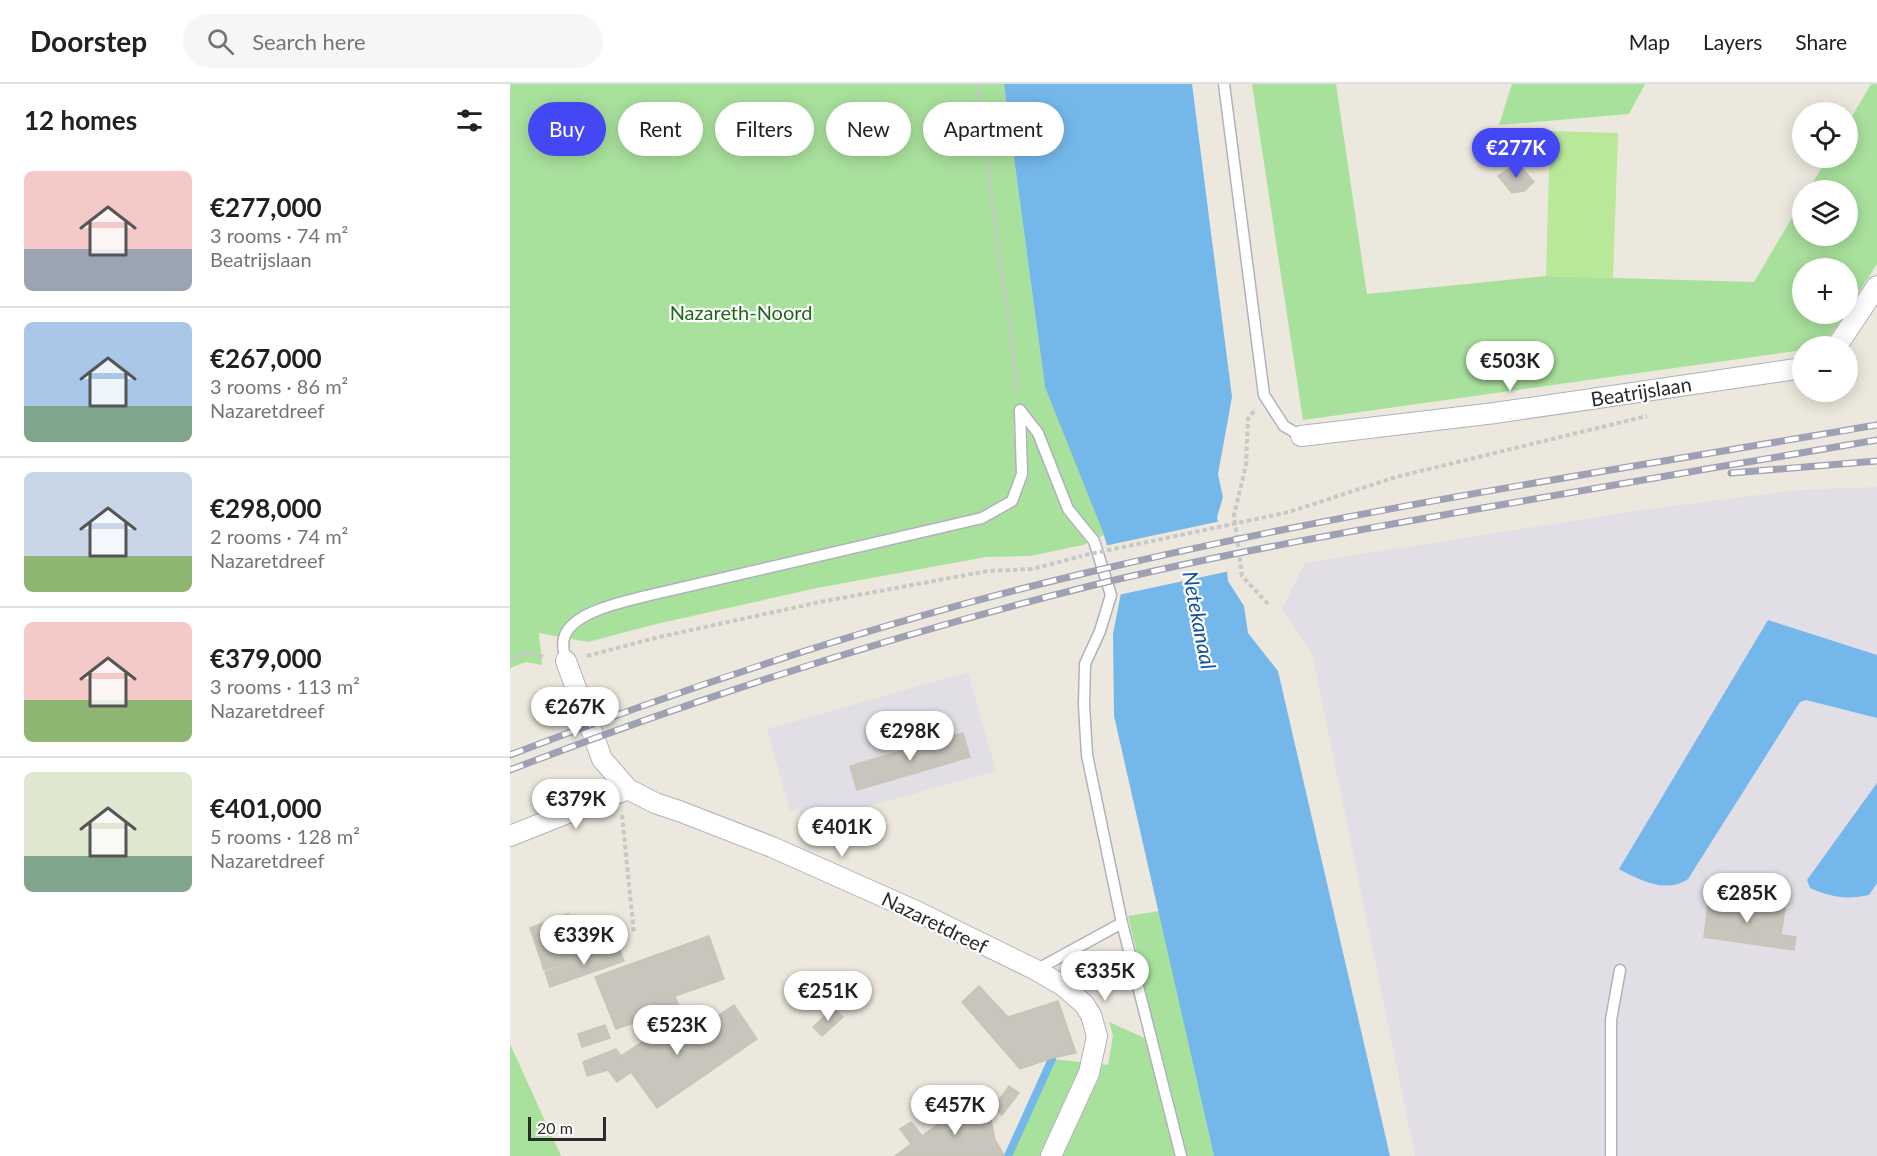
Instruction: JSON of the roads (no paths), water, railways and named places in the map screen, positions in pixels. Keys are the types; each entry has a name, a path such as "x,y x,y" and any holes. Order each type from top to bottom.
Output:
{"street":[{"path":"1844,336 1877,286"},
{"name":"Beatrijslaan","path":"1301,436 1495,413 1792,370"},
{"path":"510,836 621,792 602,759 566,661"},
{"name":"Nazaretdreef","path":"621,792 679,811 772,847 918,912 1062,985 1084,1005 1091,1015 1097,1035 1089,1073 1051,1156"}],"lane":[{"path":"1224,84 1264,395 1284,426 1301,436"},
{"path":"566,661 563,651 564,636 577,621 597,609 982,518 1012,501 1022,474 1020,410 1038,433 1068,509 1094,541 1111,595 1100,631 1085,664 1084,705 1087,755 1122,923 1181,1156"},
{"path":"1036,970 1122,923"},
{"path":"1611,1156 1611,1020 1620,970"}],"water":[{"name":"Netekanaal","path":"1004,84 1192,84 1232,397 1218,474 1223,497 1217,517 1225,550 1228,581 1244,606 1248,633 1278,671 1390,1156 1214,1156 1114,716 1113,634 1121,593 1103,532 1045,387 1014,156 1064,156 1064,102 1006,102"},
{"path":"1768,620 1877,655 1877,718 1806,700 1800,702 1688,879 1671,885 1653,884 1619,869"},
{"path":"1877,783 1877,883 1869,895 1853,897 1825,894 1810,888 1807,880"}],"waterway":[{"path":"1008,1156 1052,1059"}],"railway":[{"path":"510,755 653,702 797,653 943,610 1090,572 1384,510 1877,425"},
{"path":"510,770 653,717 797,669 943,625 1090,586 1346,532 1877,440"},
{"path":"1731,473 1877,461"}],"park label":[{"name":"Nazareth-Noord","path":"741,312"}]}
